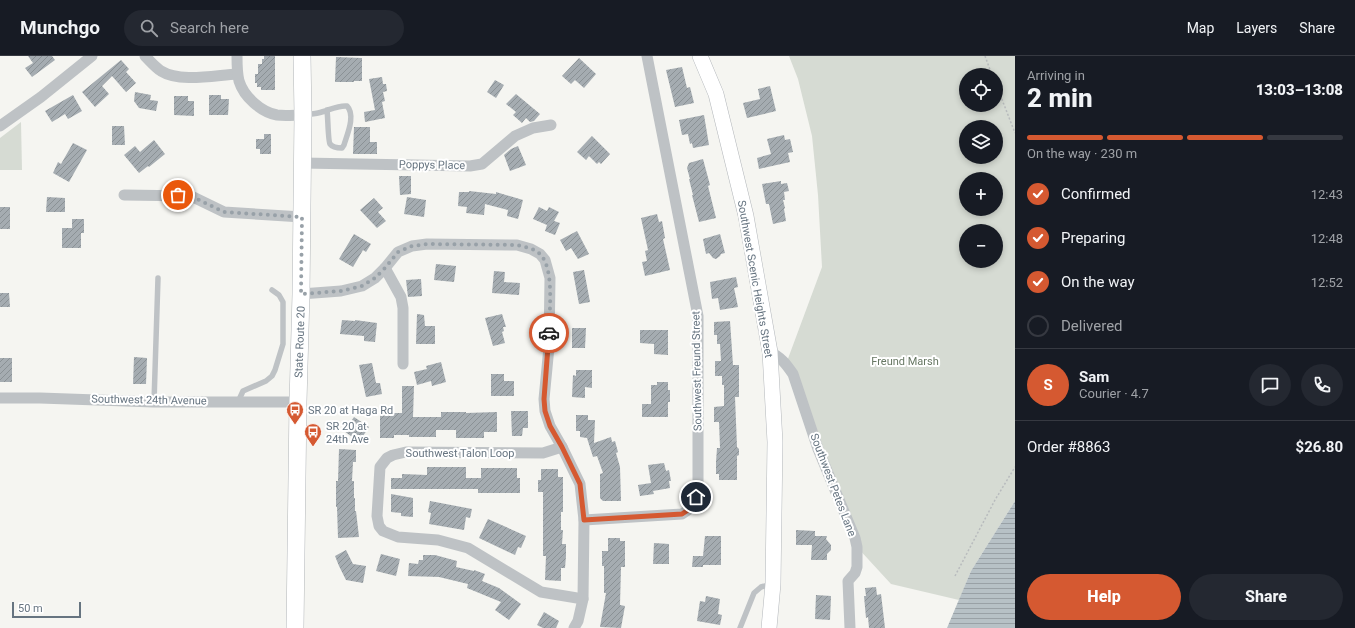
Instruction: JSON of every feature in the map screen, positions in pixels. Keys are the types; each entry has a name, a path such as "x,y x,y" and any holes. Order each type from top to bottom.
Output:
{"main road":[{"name":"State Route 20","path":"295,628 302,217 302,56"}],"street":[{"path":"0,126 92,56"},
{"path":"146,56 161,71 174,77 186,78 237,74"},
{"path":"237,56 237,74 239,83 246,95 259,108 277,115 303,115"},
{"name":"Southwest Freund Street","path":"584,520 682,514 694,506 698,489 698,316 647,56"},
{"name":"Southwest Scenic Heights Street","path":"700,56 716,94 746,216 770,352 775,442 773,584 769,628"},
{"name":"Poppys Place","path":"302,163 470,166 482,164 515,136 533,128 551,125"},
{"path":"124,195 191,196 224,212 302,217"},
{"path":"301,294 353,289 362,286 375,278 398,252 412,246 427,244 517,245 531,249 540,254 545,260 550,278 549,347 544,399 545,411 550,426 580,484 584,520 583,599 578,621 574,628"},
{"path":"385,268 401,297 403,308 403,364"},
{"name":"Southwest Petes Lane","path":"770,352 777,355 793,374 818,449 855,538 858,562 855,573 848,581 850,628"},
{"name":"Southwest 24th Avenue","path":"0,398 154,402 298,402"},
{"name":"Southwest Talon Loop","path":"562,447 543,453 406,452 393,455 386,458 380,467 377,516 379,526 383,531 398,537 438,540 468,548 541,592 583,599"}],"lane":[{"path":"303,115 318,113 327,110 343,105 350,108 351,119 342,148 331,146 329,142 327,110"},
{"path":"154,402 158,278"},
{"path":"238,402 243,391 266,381 272,376 284,344 283,302 279,295 272,290"},
{"path":"740,628 754,593 761,587 773,584"}],"path":[{"path":"985,56 989,68"},
{"path":"1003,102 1015,133"},
{"path":"955,576 995,500 1015,467"}],"green space":[{"name":"Freund Marsh","path":"789,56 1015,56 1015,501 971,571 959,600 891,584 857,547 786,364 822,267 818,195 812,136 798,79"},
{"path":"21,122 22,170 0,170 0,138"}],"shaded area":[{"path":"1015,501 1015,628 947,628 971,571"}],"building":[{"path":"28,56 52,56 55,60 32,77 25,68 33,63"},
{"path":"264,56 275,56 275,90 261,90 261,87 257,87 257,83 255,83 255,74 258,74 258,64 262,64 262,59 264,59"},
{"path":"336,57 362,58 362,81 335,82"},
{"path":"579,58 596,74 584,88 575,80 571,84 562,76"},
{"path":"121,60 129,69 126,72 136,83 126,92 112,76 102,86 109,94 95,107 82,92"},
{"path":"682,67 687,88 690,87 694,103 675,107 666,70"},
{"path":"382,77 383,84 386,84 387,91 383,92 385,101 382,102 385,118 365,122 364,112 375,110 369,79"},
{"path":"495,80 504,85 496,98 487,92"},
{"path":"770,86 776,111 747,118 743,103 760,99 758,89"},
{"path":"135,92 151,95 150,100 158,101 156,111 139,108 134,101"},
{"path":"516,94 540,114 534,121 530,122 526,118 522,123 513,115 516,112 506,104"},
{"path":"73,95 82,111 68,119 65,114 52,122 45,111"},
{"path":"209,95 221,95 221,99 229,99 228,115 209,115"},
{"path":"174,96 188,96 188,101 194,101 194,116 174,115"},
{"path":"704,115 709,145 693,148 692,143 690,144 688,134 682,135 679,120"},
{"path":"112,126 124,126 125,145 112,145"},
{"path":"354,127 370,127 370,142 377,142 377,154 353,154"},
{"path":"264,134 271,134 271,154 260,154 260,149 256,149 256,139 264,139"},
{"path":"784,135 785,140 790,139 793,152 788,153 790,162 759,169 757,158 771,154 767,139"},
{"path":"592,136 610,154 601,164 599,162 597,164 589,156 586,160 577,152"},
{"path":"154,140 165,154 139,173 124,155 135,146 140,152"},
{"path":"73,143 87,150 69,182 53,173 58,162 61,164"},
{"path":"518,146 526,165 510,171 504,155 511,149"},
{"path":"703,159 710,185 708,186 716,218 699,222 687,168 689,163"},
{"path":"399,176 411,176 411,194 400,195"},
{"path":"781,181 781,184 787,183 789,191 784,192 785,200 783,200 786,221 773,224 769,204 766,204 762,184"},
{"path":"469,191 496,194 496,192 523,200 518,219 507,216 508,210 485,204 484,215 466,213 467,207 458,206 459,192"},
{"path":"47,197 65,198 65,212 46,212"},
{"path":"407,197 426,200 424,217 404,214"},
{"path":"374,198 383,208 378,212 386,221 377,228 360,210"},
{"path":"0,207 10,207 10,229 0,229"},
{"path":"539,207 547,211 549,207 559,212 554,221 560,223 555,235 545,231 547,225 533,219"},
{"path":"657,214 659,222 662,221 665,238 663,239 670,270 645,276 642,262 647,261 645,251 648,250 641,218"},
{"path":"72,219 84,219 84,233 81,233 81,248 62,248 62,228 72,228"},
{"path":"577,231 589,254 578,259 571,248 566,251 560,240"},
{"path":"354,234 371,244 366,252 363,250 353,267 339,259"},
{"path":"720,234 725,253 721,254 716,259 709,253 706,254 703,239"},
{"path":"436,264 456,266 454,282 434,280"},
{"path":"584,270 590,302 579,304 573,272"},
{"path":"494,271 505,272 504,282 520,283 519,295 492,293"},
{"path":"736,277 738,287 734,288 738,307 720,310 718,298 712,299 710,282"},
{"path":"421,279 422,296 408,297 406,280"},
{"path":"0,293 9,293 10,307 0,307"},
{"path":"417,314 424,315 425,326 435,326 435,344 416,344"},
{"path":"502,314 506,327 503,327 504,331 502,332 505,343 493,346 485,318"},
{"path":"342,320 377,323 375,342 364,341 364,336 340,334"},
{"path":"730,321 733,365 739,365 739,397 735,397 737,447 739,449 739,455 737,456 737,480 719,480 719,474 716,474 716,462 717,448 720,448 719,422 714,422 714,407 724,406 724,385 722,385 722,376 715,376 715,361 721,361 720,344 717,344 717,335 714,335 714,322"},
{"path":"572,328 586,328 585,348 572,348"},
{"path":"640,330 668,330 668,355 654,354 654,344 640,343"},
{"path":"134,357 147,358 146,384 133,384"},
{"path":"0,358 12,358 12,382 0,382"},
{"path":"441,362 446,382 432,386 431,381 417,385 414,372 427,369 426,366"},
{"path":"372,363 376,383 380,383 382,394 366,397 359,365"},
{"path":"576,370 592,370 592,388 585,387 585,398 572,397 573,375 576,376"},
{"path":"491,374 504,374 504,381 514,381 514,396 491,396"},
{"path":"657,382 668,382 670,402 668,402 668,417 642,417 642,404 651,404 651,385 657,385"},
{"path":"402,386 414,386 413,417 441,417 441,412 497,412 497,432 484,432 484,438 456,438 456,430 436,430 436,437 409,437 409,435 394,435 394,438 380,438 380,413 402,413"},
{"path":"511,411 528,411 528,428 523,428 522,436 512,436"},
{"path":"576,415 588,415 588,420 595,420 594,443 611,437 612,442 615,441 618,452 616,453 620,467 621,501 603,501 600,498 600,474 603,473 597,456 593,457 587,438 580,437 580,431 576,431"},
{"path":"354,417 369,427 359,442 344,431"},
{"path":"339,449 356,450 356,462 353,462 352,481 354,481 355,511 359,537 338,538 336,481 338,481"},
{"path":"664,463 666,471 669,470 671,481 669,481 670,488 653,491 654,494 640,496 638,485 651,483 648,465"},
{"path":"427,467 466,467 466,478 481,478 481,468 517,468 517,478 520,478 520,493 478,493 478,489 391,489 391,478 402,478 402,474 427,475"},
{"path":"541,469 558,469 558,477 563,477 563,512 561,512 561,530 563,530 562,544 566,544 566,556 565,568 561,568 561,581 545,580 546,556 543,556 543,492 538,492 538,480 541,480"},
{"path":"391,494 413,498 413,517 401,516 401,513 391,512"},
{"path":"430,501 472,509 470,518 466,517 464,530 429,524 431,513 428,512"},
{"path":"488,519 526,536 521,548 518,547 515,555 479,538"},
{"path":"796,530 815,531 815,536 827,536 826,539 831,545 831,550 827,554 827,560 811,560 812,545 796,545"},
{"path":"705,536 721,536 721,565 703,565 703,567 692,567 693,556 703,556"},
{"path":"608,538 620,538 620,541 625,541 625,567 621,567 620,605 625,606 621,628 600,627 606,593 604,593 604,566 602,566 602,551 608,551"},
{"path":"654,543 669,544 669,564 653,564"},
{"path":"346,550 353,564 366,566 363,583 346,580 335,556"},
{"path":"381,554 400,559 396,576 376,571"},
{"path":"423,555 435,555 457,561 456,567 474,570 485,574 482,581 499,588 521,604 509,620 495,610 501,602 467,588 468,584 439,577 408,576 409,563 418,564 419,560 423,560"},
{"path":"876,587 877,595 881,594 885,628 869,628 868,617 866,618 864,596 866,596 865,588"},
{"path":"816,595 831,596 830,620 815,619"},
{"path":"706,596 720,599 718,614 722,615 720,625 697,621 700,601 705,602"},
{"path":"544,612 559,621 556,628 543,628 537,625"}],"way so far":[{"path":"178,195 191,196 224,212 302,217 301,294 341,291 362,286 375,278 398,252 412,246 427,244 517,245 531,249 540,254 545,260 548,268 550,278 549,333"}],"place":[{"name":"SR 20 at Haga Rd","path":"295,425"},
{"name":"SR 20 at 24th Ave","path":"313,447"}],"route":[{"path":"549,333 544,399 545,411 550,426 580,484 584,520 682,514 694,506 696,497"}]}
